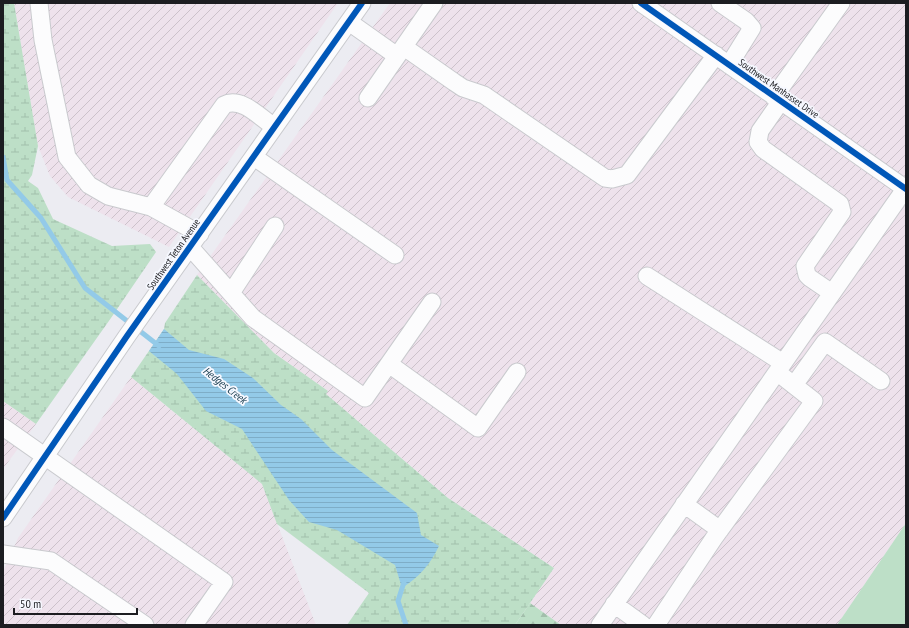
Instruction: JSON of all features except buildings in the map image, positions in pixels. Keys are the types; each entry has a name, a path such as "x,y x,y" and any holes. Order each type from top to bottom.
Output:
{"street":[{"path":"39,3 42,40 67,157 89,185 108,196 151,206 195,241 231,293 253,318 365,398 432,302"},
{"name":"Southwest Teton Avenue","path":"3,518 127,336 362,3"},
{"path":"368,98 434,3"},
{"name":"Southwest Manhasset Drive","path":"641,3 904,185"},
{"path":"349,22 463,88 484,95 605,178 612,179 627,175 695,84 749,35 752,28 746,21 720,3"},
{"path":"832,293 807,275 805,266 842,212 842,208 840,204 763,149 758,142 760,131 778,99 841,3"},
{"path":"151,206 224,105 229,102 240,103 274,127"},
{"path":"254,157 395,255"},
{"path":"600,625 832,293 904,185"},
{"path":"231,293 275,226"},
{"path":"647,276 780,368 794,385 814,401 720,530 656,625"},
{"path":"794,385 825,342 881,381"},
{"path":"389,364 478,428 517,372"},
{"path":"4,431 45,456 224,582 194,625"},
{"path":"684,504 720,530"},
{"path":"3,554 51,561 145,625"},
{"path":"614,604 643,625"}],"shaded area":[{"path":"14,3 338,3 169,247 68,197 50,176 38,146"},
{"path":"390,3 906,3 906,523 837,625 561,625 530,603 554,568 448,498 326,394 328,391 274,353 197,275"},
{"path":"131,377 262,484 316,625 3,625 3,572 18,538"},
{"path":"3,401 36,424 3,469"}],"green space":[{"path":"3,3 14,3 38,146 32,175 28,181 38,188 53,219 112,246 150,244 156,252 36,424 3,401"},
{"path":"197,275 274,353 328,391 326,394 448,498 554,568 515,625 347,625 369,593 277,524 262,484 131,377 164,329 165,323"},
{"path":"906,523 906,625 837,625"},
{"path":"530,603 561,625 515,625"}],"water":[{"path":"164,329 189,350 224,359 253,378 281,405 301,419 332,450 417,513 421,535 439,546 424,570 402,588 395,565 337,530 309,522 289,500 242,429 206,411 177,374 149,351"}],"waterway":[{"name":"Hedges Creek","path":"3,157 7,180 41,218 85,288 159,346"},
{"name":"Hedges Creek","path":"404,582 398,601 406,625"}],"cycle path":[{"path":"3,518 127,336 362,3"},
{"path":"641,3 906,189"}]}
